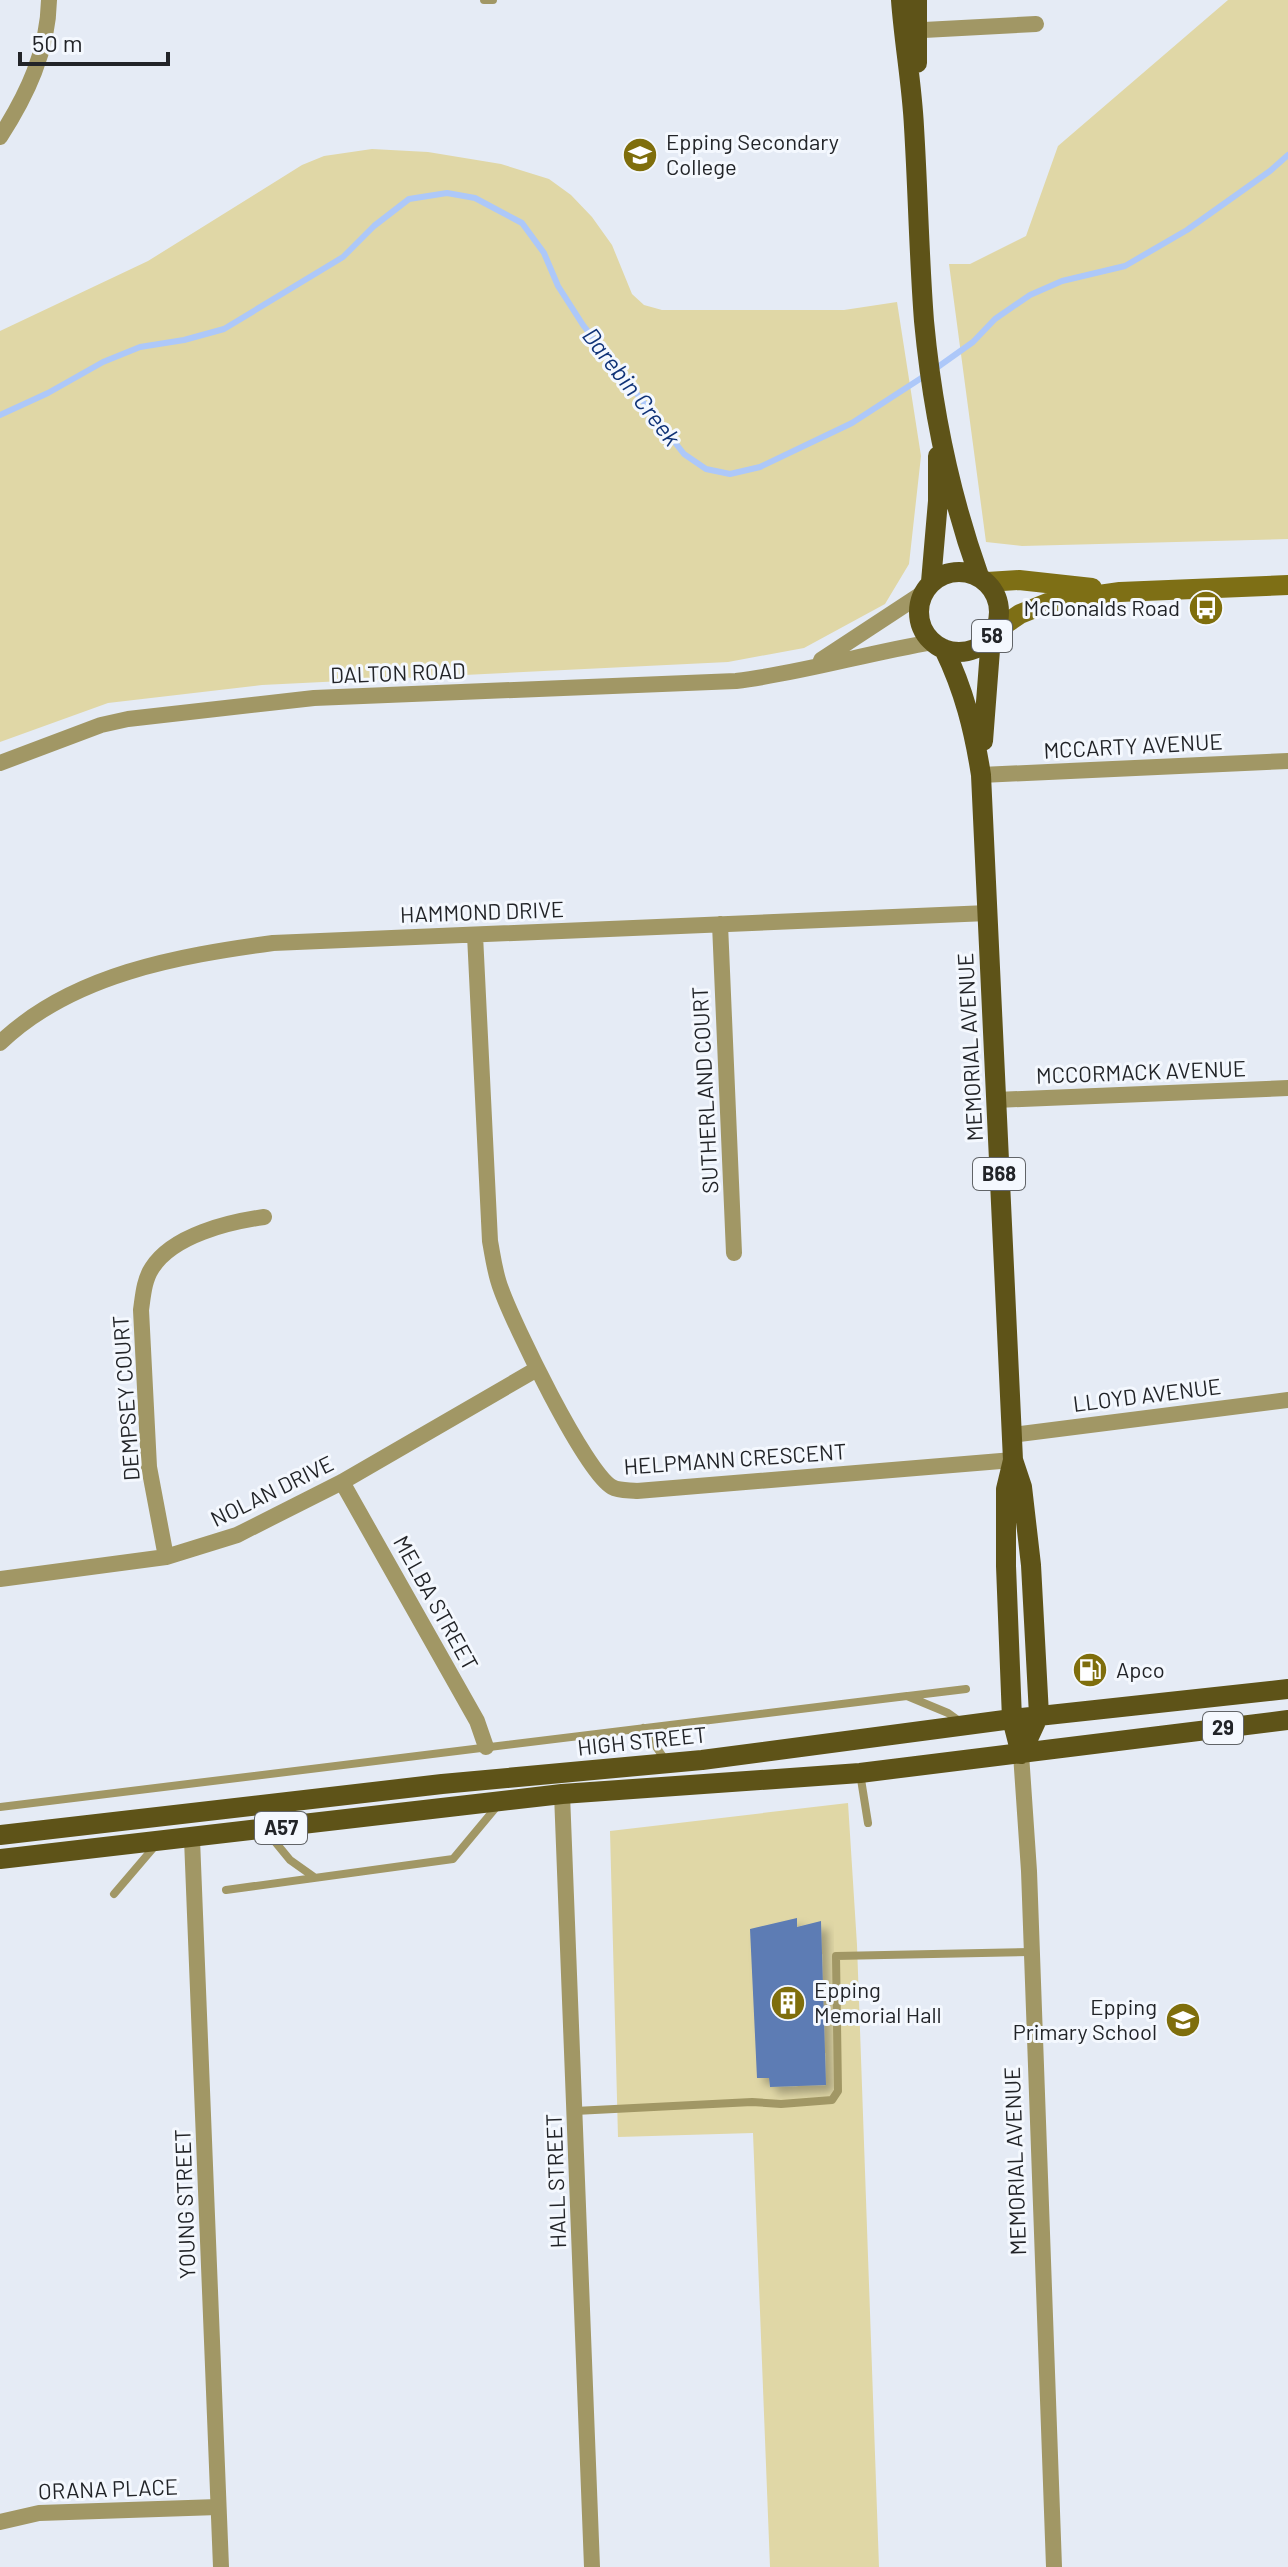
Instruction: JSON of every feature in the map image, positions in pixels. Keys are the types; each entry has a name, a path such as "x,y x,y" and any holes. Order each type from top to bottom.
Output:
{"main road":[{"name":"58","path":"901,0 911,30"},
{"name":"58","path":"917,0 911,30 914,123 924,322 937,420 957,501 983,579 995,592 999,605 999,618 993,634 981,646 969,651 956,652 938,646 924,632 919,619 919,606 927,588 938,501 937,420"},
{"path":"927,588 941,575 954,571 967,572 983,579"},
{"name":"MEMORIAL AVENUE","path":"981,775 993,634"},
{"name":"MEMORIAL AVENUE","path":"938,646 956,675 973,725 981,775 1013,1460 1006,1489 1012,1719 1021,1754"},
{"name":"MEMORIAL AVENUE","path":"1013,1460 1022,1487 1031,1565 1039,1715 1021,1754"},
{"name":"HIGH STREET","path":"0,1835 442,1784 702,1760 1039,1715 1288,1689"},
{"name":"HIGH STREET","path":"0,1859 562,1794 860,1773 1288,1720"}],"street":[{"path":"0,137 34,75 47,26 49,0"},
{"path":"911,30 1036,24"},
{"path":"983,579 1019,580 1120,592"},
{"path":"993,634 1020,614 1050,602 1120,592 1288,585"},
{"name":"DALTON ROAD","path":"806,669 862,635 927,588"},
{"name":"DALTON ROAD","path":"0,763 101,725 128,719 314,698 736,681 806,669 869,653 938,646"},
{"name":"MCCARTY AVENUE","path":"981,775 1288,761"},
{"name":"HAMMOND DRIVE","path":"0,1043 32,1018 76,992 166,962 219,950 273,943 988,913"},
{"name":"SUTHERLAND COURT","path":"720,924 734,1253"},
{"name":"HELPMANN CRESCENT","path":"475,935 490,1241 504,1299 537,1369 596,1473 613,1488 637,1491 1013,1460"},
{"name":"MCCORMACK AVENUE","path":"996,1100 1288,1088"},
{"name":"DEMPSEY COURT","path":"166,1557 147,1440 141,1310 144,1289 152,1269 164,1255 181,1243 232,1221 264,1217"},
{"name":"NOLAN DRIVE","path":"0,1579 166,1557 237,1535 342,1482 537,1369"},
{"name":"LLOYD AVENUE","path":"1012,1435 1288,1400"},
{"name":"MELBA STREET","path":"342,1482 477,1721 486,1747"},
{"name":"MEMORIAL AVENUE","path":"1021,1754 1054,2567"},
{"name":"HALL STREET","path":"562,1794 592,2567"},
{"name":"YOUNG STREET","path":"192,1839 221,2567"},
{"name":"ORANA PLACE","path":"0,2522 39,2513 218,2507"}],"lane":[{"path":"484,0 493,0"},
{"path":"0,1807 966,1689"},
{"path":"907,1696 948,1713 965,1725"},
{"path":"643,1728 667,1763"},
{"path":"860,1773 868,1823"},
{"path":"226,1890 453,1859 501,1802"},
{"path":"265,1830 290,1860 315,1878"},
{"path":"114,1894 158,1842"},
{"path":"575,2111 832,2100 838,2091 836,1956 1031,1952"}],"shaded area":[{"path":"1228,0 1288,0 1288,539 1022,546 986,542 949,264 970,264 1026,236 1058,146"},
{"path":"372,149 428,152 501,164 549,179 571,195 592,217 612,245 632,294 644,305 662,310 844,310 897,302 921,456 909,564 885,604 804,648 728,662 262,685 108,703 0,742 0,331 148,261 302,165 324,156"},
{"path":"848,1803 857,1945 879,2567 770,2567 753,2133 618,2137 610,1831"}],"building":[{"name":"Epping Memorial Hall","path":"797,1918 797,1927 821,1921 826,2085 770,2087 769,2078 757,2078 750,1929"}],"waterway":[{"name":"Darebin Creek","path":"935,369 973,342 995,319 1030,295 1062,281 1125,266 1187,230 1288,155"},
{"name":"Darebin Creek","path":"0,415 103,362 140,347 224,329 343,257 374,226 409,199 447,193 475,198 522,223 544,253 558,286 583,325 684,454 706,469 730,474 760,467 852,423 926,375"}],"place":[{"name":"Epping Secondary College","path":"640,155"},
{"name":"McDonalds Road","path":"1206,608"},
{"name":"Apco","path":"1090,1670"},
{"name":"Epping Memorial Hall","path":"788,2003"},
{"name":"Epping Primary School","path":"1183,2020"}]}
